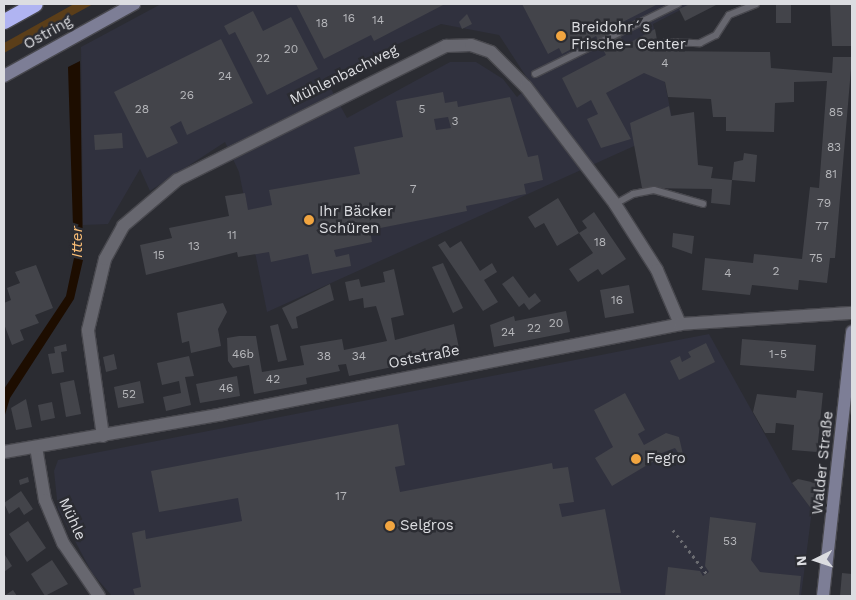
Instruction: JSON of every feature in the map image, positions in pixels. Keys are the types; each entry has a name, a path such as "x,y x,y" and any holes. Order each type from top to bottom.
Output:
{"highway":[{"path":"4,20 35,4"}],"main road":[{"name":"Ostring","path":"4,76 134,4"},
{"name":"Walder Straße","path":"823,596 852,332"}],"street":[{"name":"Mühlenbachweg","path":"103,436 88,330 105,259 123,226 177,180 429,52 471,46 501,59 615,204 657,270 680,324"},
{"name":"Oststraße","path":"4,452 103,436 680,324 852,314"},
{"name":"Mühle","path":"36,447 45,500 63,543 99,596"}],"lane":[{"path":"535,74 678,4"},
{"path":"666,42 700,43 716,36 729,15 756,4"},
{"path":"615,204 624,197 654,190 702,204"}],"path":[{"path":"673,530 707,574"}],"shaded area":[{"path":"74,4 93,4 4,53 4,43"},
{"path":"161,4 692,4 653,24 674,128 267,312 239,172 225,142 150,191 140,169 108,224 83,225 81,47","holes":["441,24 499,35 531,84 517,97 503,79 476,62 450,62 347,118 325,78"]},
{"path":"709,334 792,483 812,510 801,596 112,596 92,573 58,509 54,471 58,460"}],"water":[{"name":"Itter","path":"80,61 83,260 74,299 10,398 4,418 4,389 66,296 74,258 68,67"}],"building":[{"path":"296,4 445,4 374,41 371,35 324,59"},
{"path":"522,4 658,4 615,26 625,45 655,29 659,51 770,52 771,68 832,73 833,57 852,57 835,258 830,258 827,283 799,280 798,290 752,285 750,295 702,290 705,258 753,263 754,254 802,259 810,187 819,188 827,81 794,82 794,102 775,103 774,132 726,131 726,117 713,117 711,99 668,97 665,82 644,73 606,93 631,139 601,148 587,119 598,114 591,100 577,108 562,78 606,55 596,36 562,54 559,48 548,54"},
{"path":"690,4 718,4 685,21 679,9"},
{"path":"776,4 791,4 791,23 776,23"},
{"path":"830,4 852,4 852,46 832,46"},
{"path":"253,11 263,31 291,17 318,69 267,95 235,32 229,35 224,26"},
{"path":"467,14 472,24 462,29 459,22"},
{"path":"221,39 253,103 187,135 181,121 170,127 178,143 147,158 114,92"},
{"path":"443,92 445,103 457,101 458,107 510,97 528,157 538,155 543,180 524,184 526,194 466,206 467,211 370,230 372,242 334,250 336,257 349,254 351,266 312,274 308,254 271,262 269,252 238,257 237,252 146,275 140,245 172,238 169,228 229,216 225,196 245,193 248,210 272,205 269,190 360,174 354,147 403,137 396,101","holes":["448,117 451,128 436,130 434,119"]},
{"path":"669,106 671,116 694,112 698,165 713,167 711,178 732,180 730,205 711,203 712,189 642,188 630,123"},
{"path":"122,133 123,148 95,150 94,135"},
{"path":"744,153 757,155 755,182 732,180 734,162 743,160"},
{"path":"558,198 579,233 557,246 544,223 535,228 528,217"},
{"path":"594,212 626,259 602,275 598,269 578,282 569,269 593,253 579,233 587,228 582,221"},
{"path":"673,233 694,236 692,254 672,247"},
{"path":"445,241 450,248 461,241 480,271 492,263 497,272 484,280 498,302 483,311 438,245"},
{"path":"443,263 463,308 453,313 432,267"},
{"path":"36,265 53,308 35,315 39,323 20,330 24,340 12,345 4,324 4,303 11,300 7,288 20,283 15,272"},
{"path":"394,269 404,315 391,318 395,340 454,324 460,353 349,376 346,364 338,365 340,371 306,378 307,384 254,394 249,365 233,368 228,361 227,338 239,336 256,336 262,372 304,365 300,346 342,339 344,350 387,341 376,306 364,308 363,298 349,301 345,282 359,279 361,287 385,282 383,272"},
{"path":"513,276 529,298 535,293 541,301 529,310 524,303 519,307 502,284"},
{"path":"330,284 334,300 296,317 298,328 292,329 282,308"},
{"path":"629,285 634,313 605,318 600,290"},
{"path":"223,303 227,312 218,329 221,346 191,353 189,341 182,343 177,313"},
{"path":"566,311 570,332 494,347 490,325 514,316 515,321"},
{"path":"278,324 287,360 278,362 270,326"},
{"path":"742,339 816,345 814,371 740,365"},
{"path":"706,343 715,362 679,380 670,361 680,356 682,362 691,357 688,352"},
{"path":"66,344 67,351 61,352 64,372 52,374 48,354 55,353 54,347"},
{"path":"114,354 117,369 106,372 103,357"},
{"path":"189,356 194,376 185,377 191,405 166,411 163,397 181,393 179,381 162,385 157,363"},
{"path":"237,376 240,396 200,403 196,384"},
{"path":"74,380 81,414 66,417 60,383"},
{"path":"140,381 144,403 118,408 114,387"},
{"path":"797,390 823,393 817,452 792,450 794,425 776,423 775,433 765,433 753,412 757,394 796,398"},
{"path":"625,393 645,430 638,434 644,445 666,433 679,437 685,463 675,448 651,457 654,461 612,486 595,458 613,447 594,410"},
{"path":"26,399 32,427 16,430 11,408"},
{"path":"52,402 55,418 41,421 38,405"},
{"name":"Selgros","path":"398,424 405,465 395,467 400,492 552,463 553,469 568,467 574,502 559,504 562,517 605,509 621,593 135,596 133,589 141,587 132,533 145,530 146,539 242,521 238,498 159,512 151,471"},
{"path":"28,477 29,482 20,485 19,480"},
{"path":"798,479 816,483 812,510 792,483"},
{"path":"21,491 33,509 24,515 19,507 9,514 4,503"},
{"path":"710,517 756,523 751,560 760,572 801,576 799,596 665,596 668,567 700,571 703,576 709,572 705,566"},
{"path":"28,521 46,548 27,562 9,534"},
{"path":"4,556 12,566 4,572"},
{"path":"52,560 68,584 45,596 31,574"},
{"path":"842,573 852,574 852,596 840,596"},
{"path":"13,590 17,596 4,596"}],"place":[{"name":"Breidohr´s Frische- Center","path":"561,36"},
{"name":"Ihr Bäcker Schüren","path":"309,220"},
{"name":"Fegro","path":"636,459"},
{"name":"Selgros","path":"390,526"}]}
